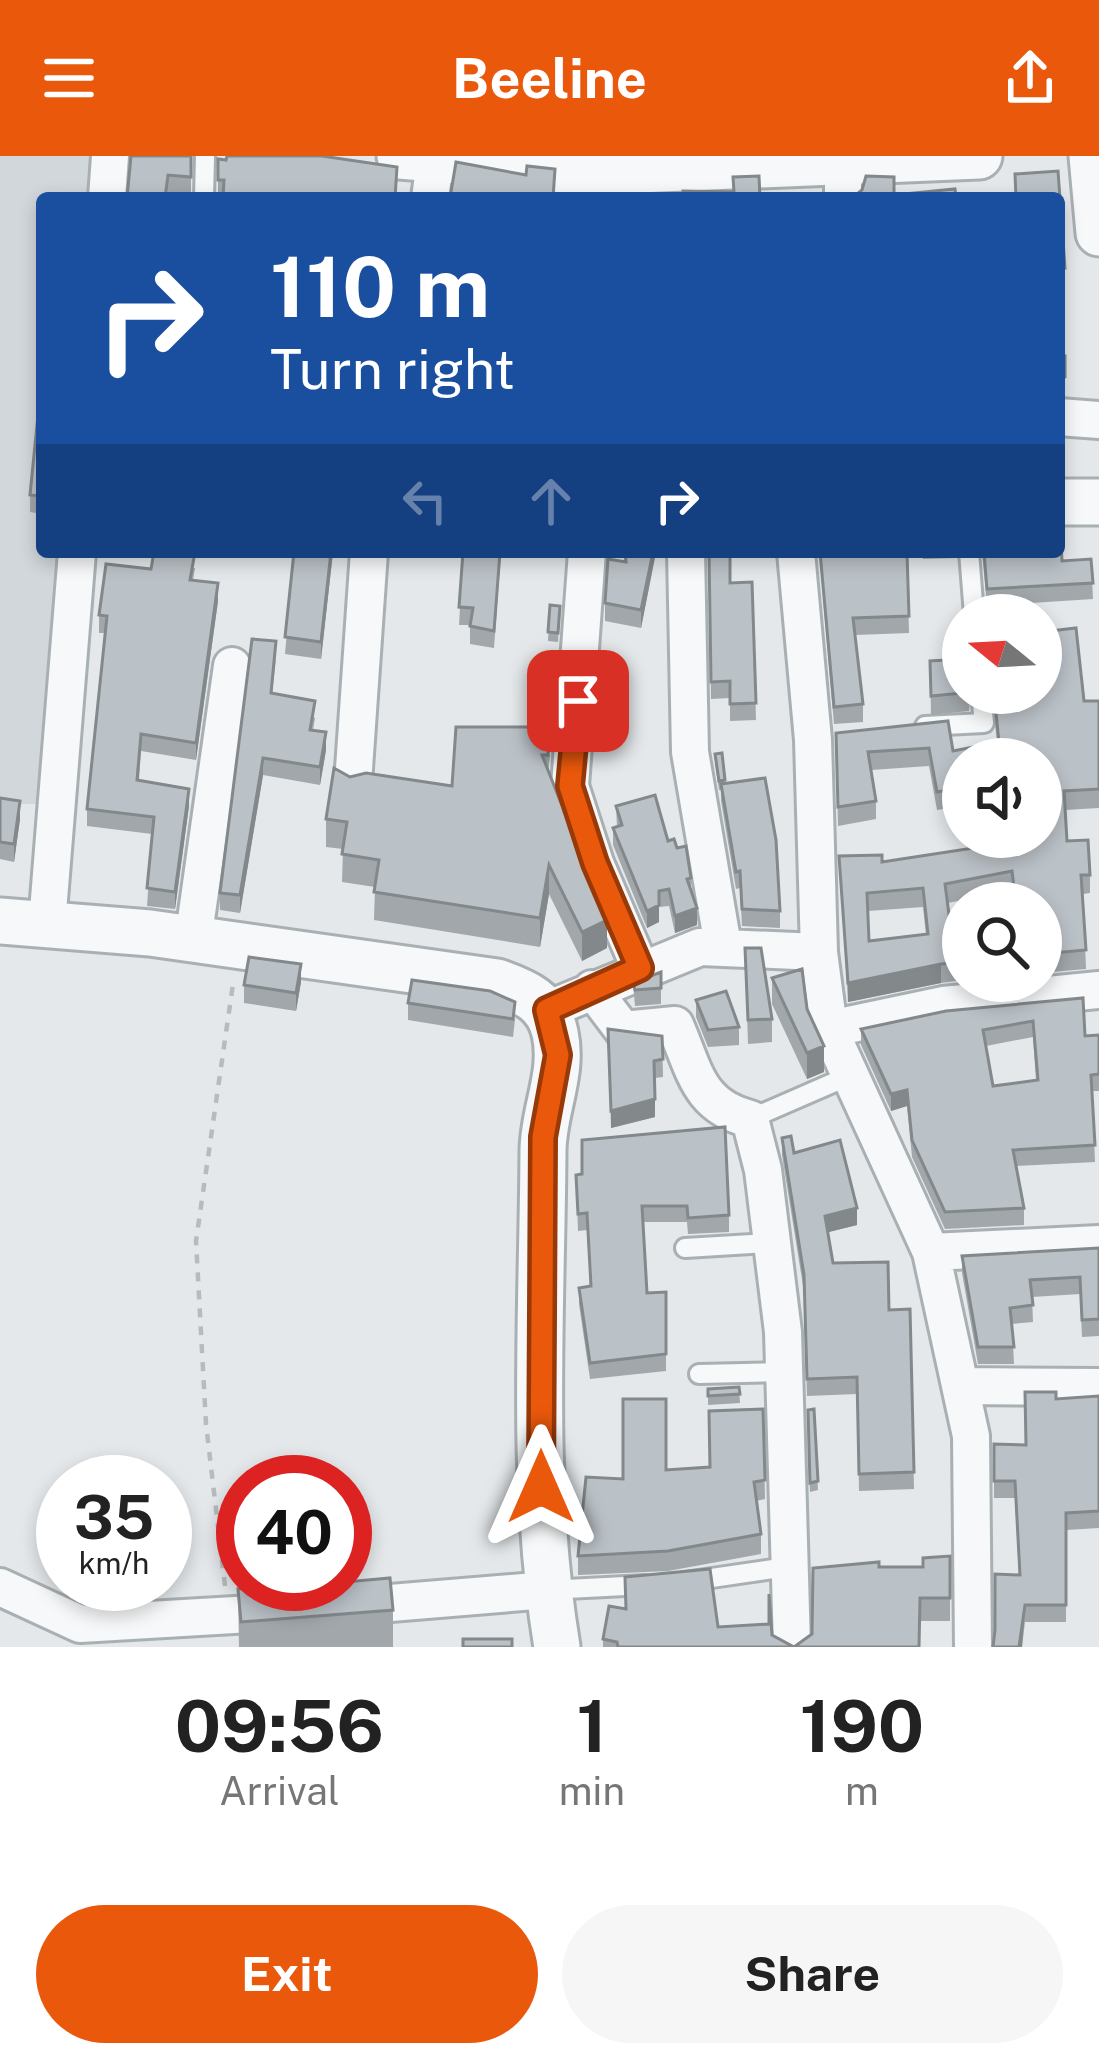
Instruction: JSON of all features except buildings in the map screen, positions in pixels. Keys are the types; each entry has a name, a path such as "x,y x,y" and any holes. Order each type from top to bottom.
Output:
{"street":[{"path":"107,192 110,156"},
{"path":"422,172 843,172 979,156"},
{"path":"1092,156 1099,233"},
{"path":"1065,417 1099,420"},
{"path":"1065,502 1099,502"},
{"path":"47,924 77,558"},
{"path":"352,783 369,558"},
{"path":"586,558 562,741 570,786 595,863 640,968"},
{"path":"686,558 690,752 723,946"},
{"path":"797,558 823,738 819,952 830,1029 931,1252 971,1436 964,1563 973,1647"},
{"path":"193,941 232,666"},
{"path":"0,921 193,941 497,982 527,992 547,1010 558,1055 543,1137 541,1487 547,1590 556,1647"},
{"path":"547,1010 700,947 819,952"},
{"path":"592,989 623,1030 675,1025 709,1101 723,1112 750,1119 763,1170 784,1372 772,1415 795,1575 792,1647"},
{"path":"830,1029 943,1005 1099,990"},
{"path":"931,1252 1099,1244"},
{"path":"961,1386 1099,1387"},
{"path":"0,1587 80,1624 229,1617 547,1590"}],"lane":[{"path":"204,192 205,156"},
{"path":"969,558 972,594"},
{"path":"894,728 983,723 982,714"},
{"path":"750,1119 851,1076"},
{"path":"685,1248 768,1243"},
{"path":"700,1374 784,1372"},
{"path":"547,1590 795,1575"}],"path":[{"path":"229,1617 206,1424 196,1241 239,948"}],"shaded area":[{"path":"0,156 94,156 95,192 36,192 36,558 62,558 49,804 0,804"}],"route":[{"path":"541,1487 543,1137 558,1055 547,1010 640,968 595,863 570,786 578,701"}]}
